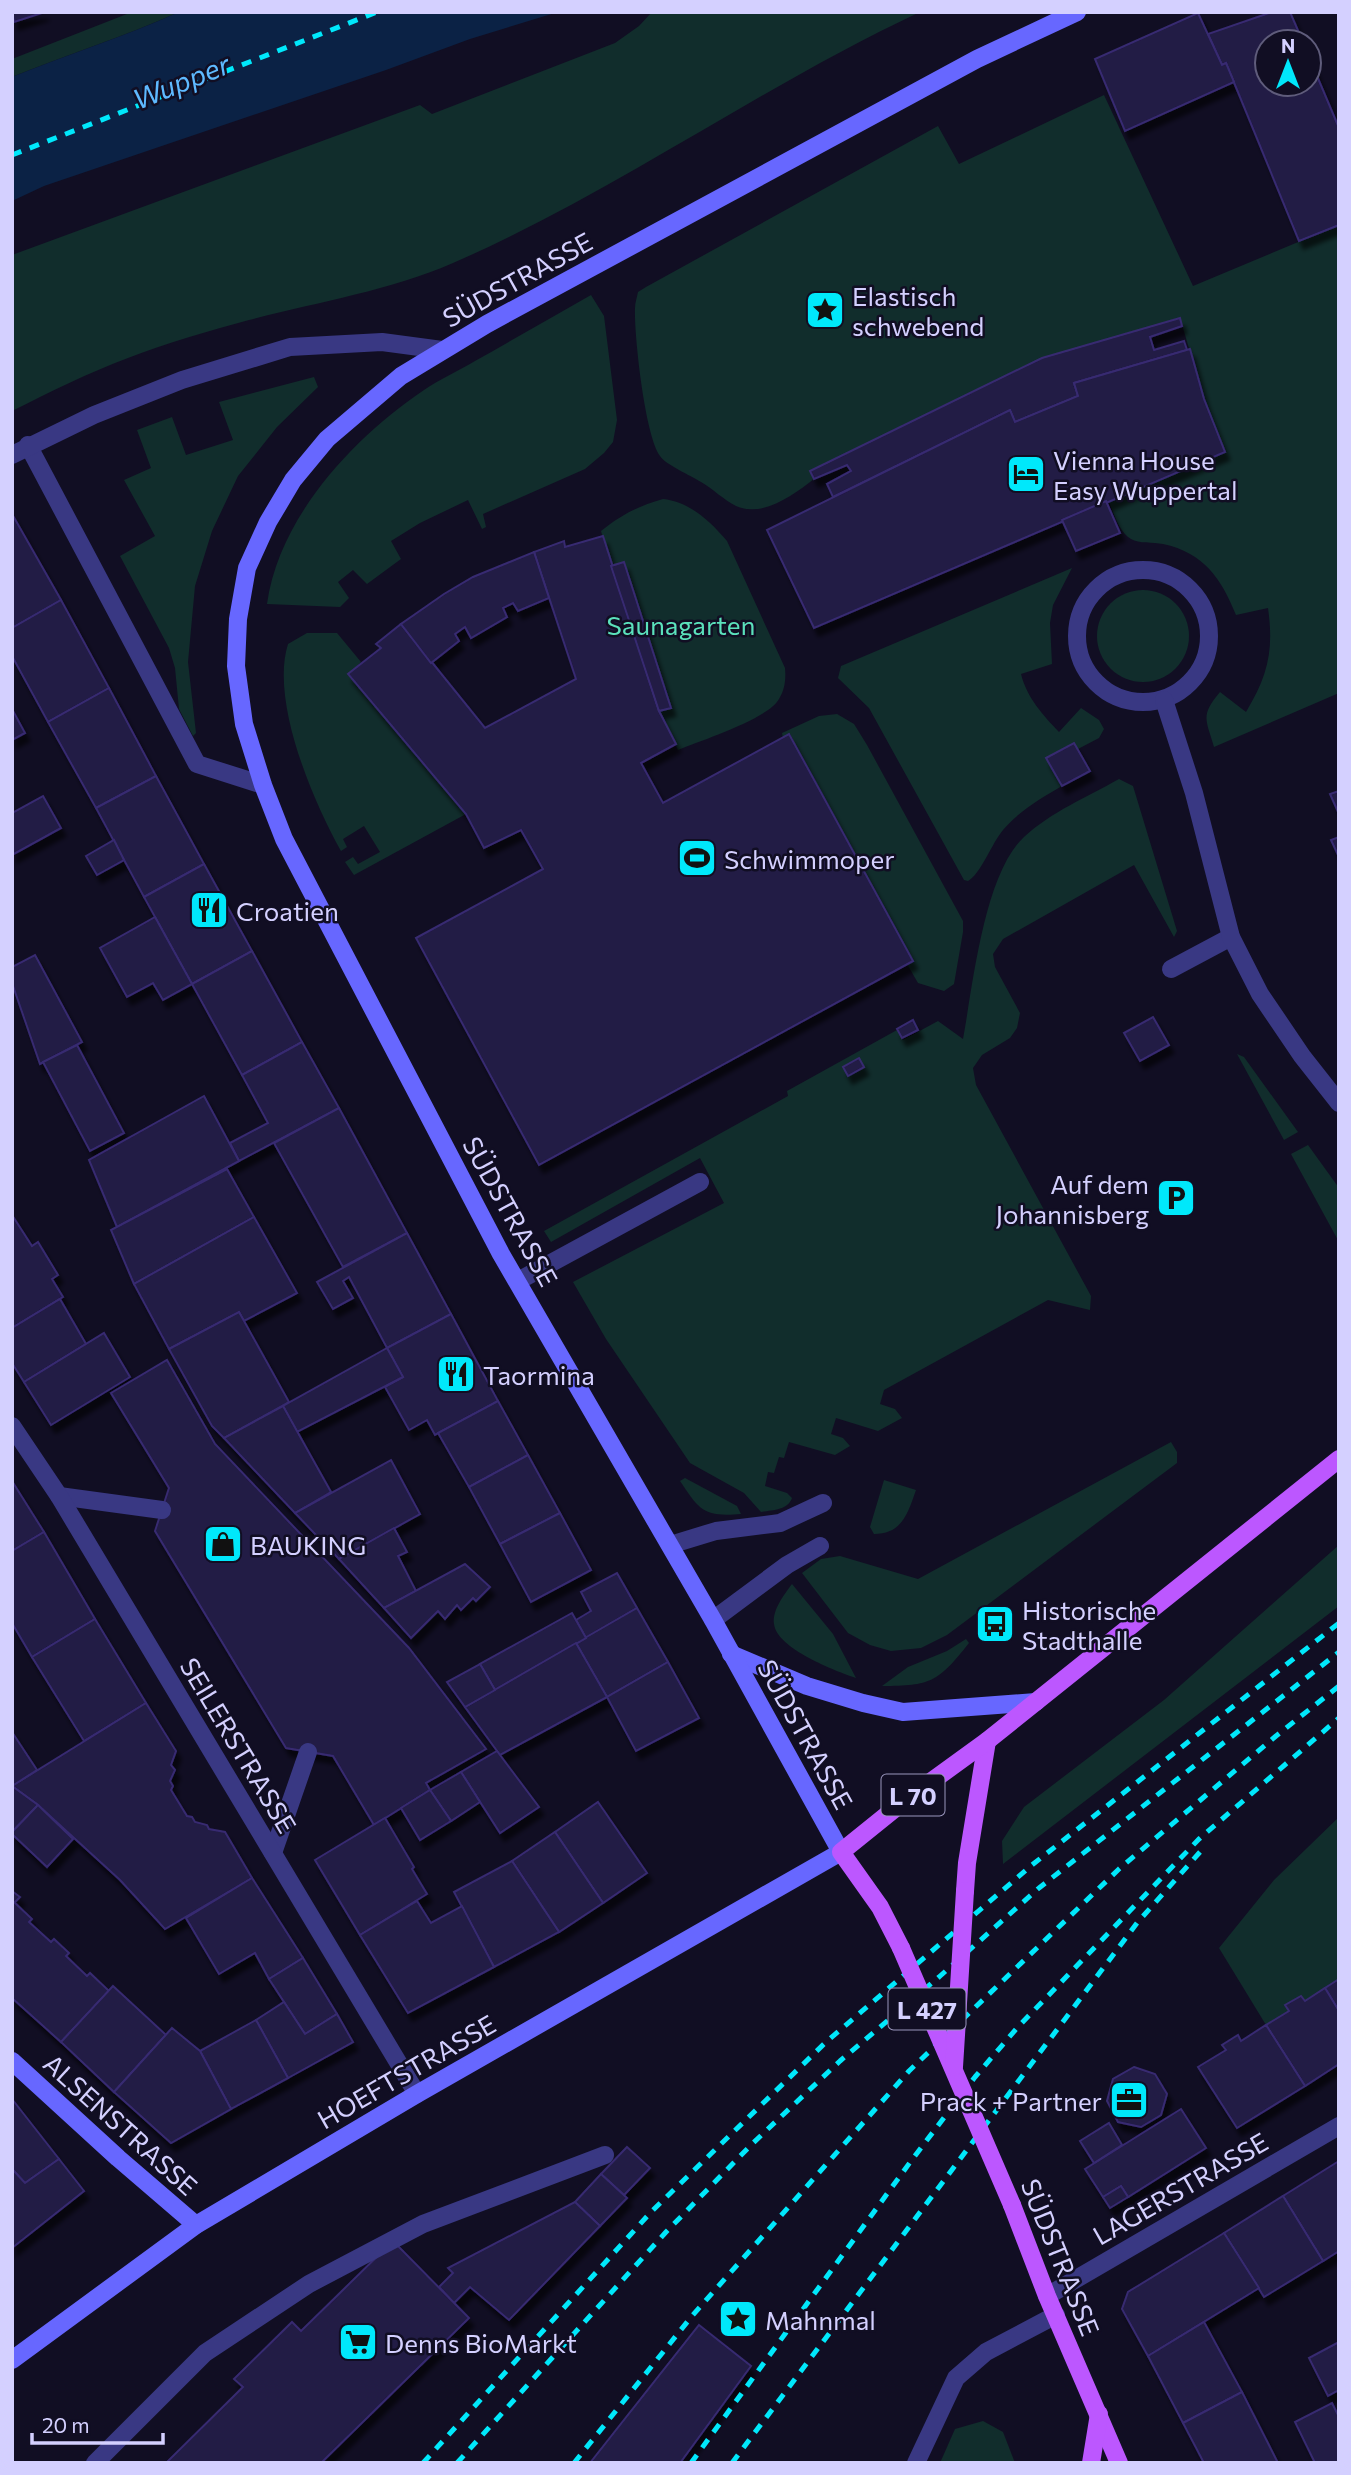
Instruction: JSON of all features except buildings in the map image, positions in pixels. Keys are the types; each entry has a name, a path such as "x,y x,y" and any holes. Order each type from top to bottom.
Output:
{"main road":[{"name":"L 70","path":"841,1852 903,1802 988,1741 1339,1459"},
{"name":"L 70","path":"954,2071 967,1863 988,1741"},
{"name":"SÜDSTRASSE","path":"841,1852 880,1907 901,1948 1119,2463"},
{"path":"1091,2463 1099,2414"}],"street":[{"name":"SÜDSTRASSE","path":"841,1852 713,1620 501,1254 284,839 262,785 244,724 236,666 238,620 247,568 268,523 293,480 327,439 401,376 442,350 977,59 1077,12"},
{"path":"12,455 94,415 182,380 289,347 382,342 442,350"},
{"path":"28,445 197,764 262,785"},
{"path":"1132,570 1154,570 1176,577 1193,591 1205,609 1210,631 1208,653 1199,673 1184,690 1164,700 1142,703 1121,699 1101,689 1087,672 1078,652 1076,630 1082,609 1094,591 1111,577 1132,570"},
{"path":"1164,700 1194,793 1231,937 1260,994 1302,1056 1339,1103"},
{"path":"1171,969 1231,937"},
{"path":"518,1281 700,1182"},
{"name":"SEILERSTRASSE","path":"12,1426 59,1496 417,2094"},
{"path":"59,1496 162,1510"},
{"path":"670,1545 716,1531 780,1523 823,1503"},
{"path":"713,1620 787,1565 820,1546"},
{"name":"SÜDSTRASSE","path":"731,1654 807,1686 903,1712 1035,1702"},
{"path":"273,1853 308,1752"},
{"name":"HOEFTSTRASSE","path":"12,2360 196,2225 417,2094 841,1852"},
{"name":"ALSENSTRASSE","path":"12,2061 196,2225"},
{"name":"LAGERSTRASSE","path":"1047,2296 1339,2126"},
{"path":"95,2463 205,2353 309,2284 423,2224 605,2155"},
{"path":"916,2463 956,2378 986,2351 1056,2315"}],"green space":[{"path":"132,12 179,12 12,77 12,59"},
{"path":"652,12 920,12 802,73 571,205 453,263 378,289 249,320 158,347 98,370 12,411 12,255 420,105 432,114 615,43 639,26"},
{"path":"1104,95 1193,286 1339,225 1339,693 1214,747 1206,718 1220,692 1246,712 1260,686 1268,662 1268,608 1236,615 1224,590 1209,569 1190,554 1177,548 1131,539 1120,527 1109,502 1225,452 1204,399 1180,318 1042,358 810,471 814,479 797,492 777,503 757,509 736,506 663,459 655,445 645,407 635,321 638,292 938,126 959,164"},
{"path":"591,295 604,316 617,420 613,442 604,453 585,469 483,514 486,527 482,529 468,500 420,523 391,541 401,559 367,584 353,570 338,582 349,598 340,607 267,604 274,572 303,511 323,482 371,431 430,386"},
{"path":"314,377 318,387 277,427 238,476 212,531 195,586 188,662 196,733 193,736 179,709 175,668 169,648 120,556 155,536 124,480 151,468 137,430 172,417 186,455 233,440 219,402"},
{"name":"Saunagarten","path":"663,499 691,508 714,526 727,541 785,668 783,691 772,707 749,721 678,750 659,711 671,707 624,562 611,566 601,531 630,512"},
{"path":"1072,568 1053,605 1050,623 1052,664 1021,674 1031,698 1059,732 1081,708 1099,720 1104,729 1099,738 1078,749 1074,743 1046,758 1062,786 1009,823 977,872 968,881 964,880 869,708 838,678 841,666"},
{"path":"1143,590 1161,594 1176,603 1185,618 1189,636 1185,654 1176,669 1161,678 1143,682 1125,678 1110,669 1101,654 1097,636 1101,618 1110,603 1125,594"},
{"path":"307,633 337,633 361,662 348,675 466,814 354,875 345,862 353,857 358,864 380,852 364,826 343,839 347,847 341,851 307,779 289,721 284,667 288,644"},
{"path":"837,714 854,724 867,745 963,921 954,984 944,991 918,983 907,964 913,960 790,734 783,738 782,733 819,716"},
{"path":"1119,779 1133,786 1177,931 1174,937 1134,865 1003,939 993,954 995,967 1020,1013 1017,1028 1010,1038 982,1055 973,1068 976,1085 1091,1296 1090,1310 1048,1300 884,1390 880,1404 895,1409 902,1418 878,1431 836,1418 831,1434 843,1438 850,1446 835,1455 789,1442 784,1458 779,1457 774,1473 768,1472 765,1486 787,1493 792,1498 784,1507 761,1512 744,1493 690,1463 606,1339 573,1282 724,1203 700,1158 551,1242 544,1231 788,1096 787,1091 897,1030 903,1040 938,1021 963,1039 982,932 999,877 1010,854 1024,837 1046,820"},
{"path":"1237,1054 1244,1057 1298,1132 1284,1140"},
{"path":"1308,1145 1339,1188 1339,1242 1291,1154"},
{"path":"1171,1442 1177,1452 1177,1463 947,1635 921,1648 891,1651 870,1645 848,1633 802,1573 821,1559 840,1556 918,1579"},
{"path":"685,1478 737,1506 741,1514 719,1514 704,1510 680,1481"},
{"path":"884,1480 916,1490 902,1521 891,1530 874,1534 870,1527"},
{"path":"1339,1545 1339,1606 1003,1864 1002,1841 1024,1807 1164,1700"},
{"path":"792,1584 833,1634 856,1678 809,1658 785,1642 778,1633 774,1624 775,1613"},
{"path":"966,1639 969,1643 941,1674 923,1683 882,1686 908,1667 947,1651"},
{"path":"1339,1817 1339,1979 1305,2001 1300,1996 1286,2005 1289,2011 1266,2025 1219,1948 1274,1880"},
{"path":"983,2421 1003,2432 1015,2463 940,2463 955,2429"}],"water":[{"name":"Wupper","path":"179,12 558,12 470,39 44,186 12,201 12,77"}],"railway":[{"path":"12,155 377,12"},
{"path":"423,2463 651,2212 825,2043 1032,1865 1339,1623"},
{"path":"457,2463 666,2232 752,2144 840,2061 1039,1888 1339,1652"},
{"path":"574,2463 692,2316 909,2071 1119,1869 1339,1686"},
{"path":"691,2463 911,2161 975,2077 1017,2028 1199,1839 1339,1718"},
{"path":"732,2463 1137,1923 1200,1852"}],"place":[{"name":"Elastisch schwebend","path":"825,310"},
{"name":"Vienna House Easy Wuppertal","path":"1026,474"},
{"name":"Schwimmoper","path":"697,858"},
{"name":"Croatien","path":"209,910"},
{"name":"Auf dem Johannisberg","path":"1176,1198"},
{"name":"Taormina","path":"456,1374"},
{"name":"BAUKING","path":"223,1544"},
{"name":"Historische Stadthalle","path":"995,1624"},
{"name":"Prack + Partner","path":"1129,2100"},
{"name":"Mahnmal","path":"738,2319"},
{"name":"Denns BioMarkt","path":"358,2342"}]}
